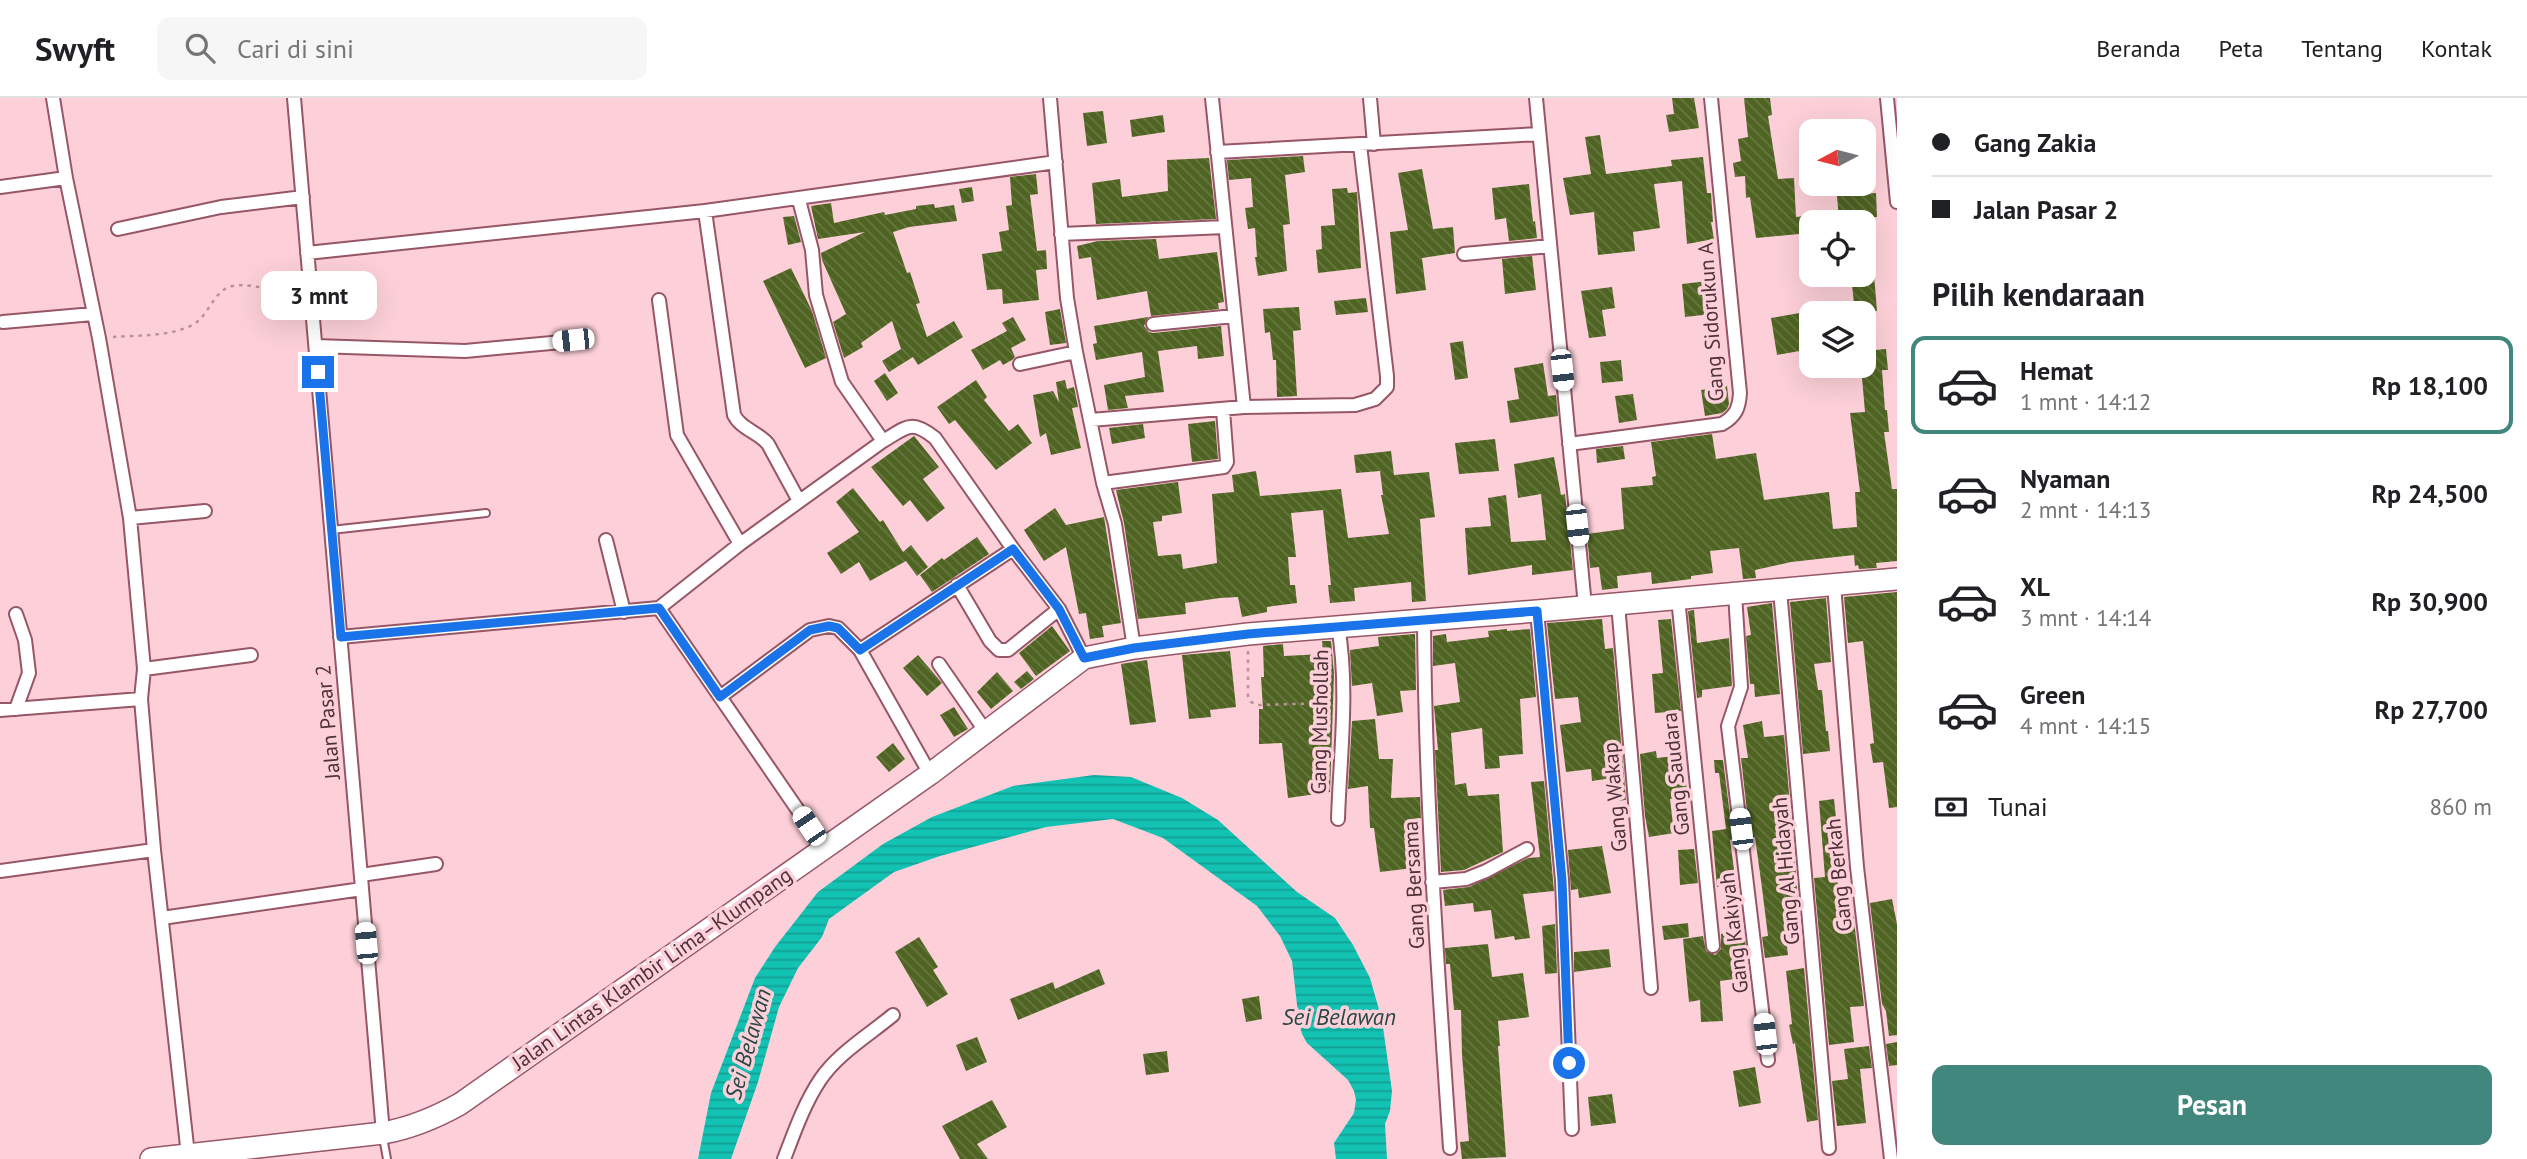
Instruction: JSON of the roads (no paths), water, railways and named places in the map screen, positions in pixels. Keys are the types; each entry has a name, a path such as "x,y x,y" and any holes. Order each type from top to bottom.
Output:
{"main road":[{"name":"Jalan Lintas Klambir Lima–Klumpang","path":"151,1159 383,1133 403,1130 436,1118 460,1104 930,774 1084,658 1134,648 1248,634 1897,579"}],"street":[{"path":"53,98 130,518 144,669 141,699 154,850 188,1155"},
{"name":"Jalan Pasar 2","path":"294,98 383,1133"},
{"path":"1050,98 1061,234 1076,352 1103,483 1115,524 1134,648"},
{"path":"1212,98 1244,407"},
{"path":"1370,98 1374,144"},
{"path":"1535,98 1585,606"},
{"name":"Gang Sidorukun A","path":"1569,444 1722,424 1734,415 1739,407 1740,393 1711,98"},
{"path":"1887,98 1897,202"},
{"path":"1217,152 1539,134"},
{"path":"1091,420 1244,407 1355,405 1375,399 1387,387 1360,145"},
{"path":"307,253 799,200 1056,162"},
{"path":"0,187 66,178"},
{"path":"118,229 221,207 303,197"},
{"path":"799,200 812,250 816,295 842,382 883,441"},
{"path":"705,211 734,415 738,423 768,444 799,501"},
{"path":"1061,234 1225,227"},
{"path":"1464,254 1550,246"},
{"path":"659,300 677,435 740,544"},
{"path":"3,322 93,314"},
{"path":"1153,324 1234,316"},
{"path":"316,346 465,351 584,340"},
{"path":"1020,364 1076,352"},
{"path":"1103,483 1224,467 1227,462 1223,410"},
{"path":"341,637 659,608 740,544 883,441 908,427 916,426 935,438 1059,609 1084,658"},
{"path":"130,518 205,512"},
{"path":"607,540 624,612"},
{"path":"860,650 1013,549"},
{"path":"957,585 990,641 999,650 1008,650 1059,609"},
{"name":"Gang Berkah","path":"1834,585 1857,867 1891,1159"},
{"name":"Gang Al Hidayah","path":"1780,590 1829,1148"},
{"name":"Gang Kakiyah","path":"1735,594 1741,687 1728,726 1768,1060"},
{"name":"Gang Saudara","path":"1678,598 1713,946"},
{"name":"Gang Wakap","path":"1618,604 1651,988"},
{"path":"659,608 824,848"},
{"path":"1537,611 1562,880 1572,1129"},
{"path":"16,614 25,640 29,673 16,709"},
{"name":"Gang Bersama","path":"1424,620 1424,693 1432,882 1450,1148"},
{"name":"Gang Mushollah","path":"1338,626 1341,641 1342,703 1338,819"},
{"path":"720,697 810,630 819,627 838,628 860,650 930,774"},
{"path":"144,669 251,655"},
{"path":"939,664 986,732"},
{"path":"0,710 141,699"},
{"path":"1432,882 1466,879 1486,872 1527,849"},
{"path":"0,871 154,850"},
{"path":"361,875 436,864"},
{"path":"162,918 362,889"},
{"path":"784,1159 821,1078 837,1061 893,1015"}],"lane":[{"path":"331,530 486,513"},
{"path":"383,1133 387,1159"}],"water":[{"name":"Sei Belawan","path":"1094,775 1131,777 1182,798 1218,820 1297,892 1335,918 1370,978 1382,1020 1392,1091 1390,1111 1385,1124 1387,1159 1336,1159 1334,1143 1354,1113 1354,1091 1348,1080 1307,1043 1302,1034 1292,961 1280,936 1257,906 1163,838 1113,819 1046,827 940,856 894,872 829,919 822,937 798,968 779,1007 758,1082 731,1159 698,1159 711,1093 755,978 775,947 818,892 883,844 932,817 1013,786"}]}
